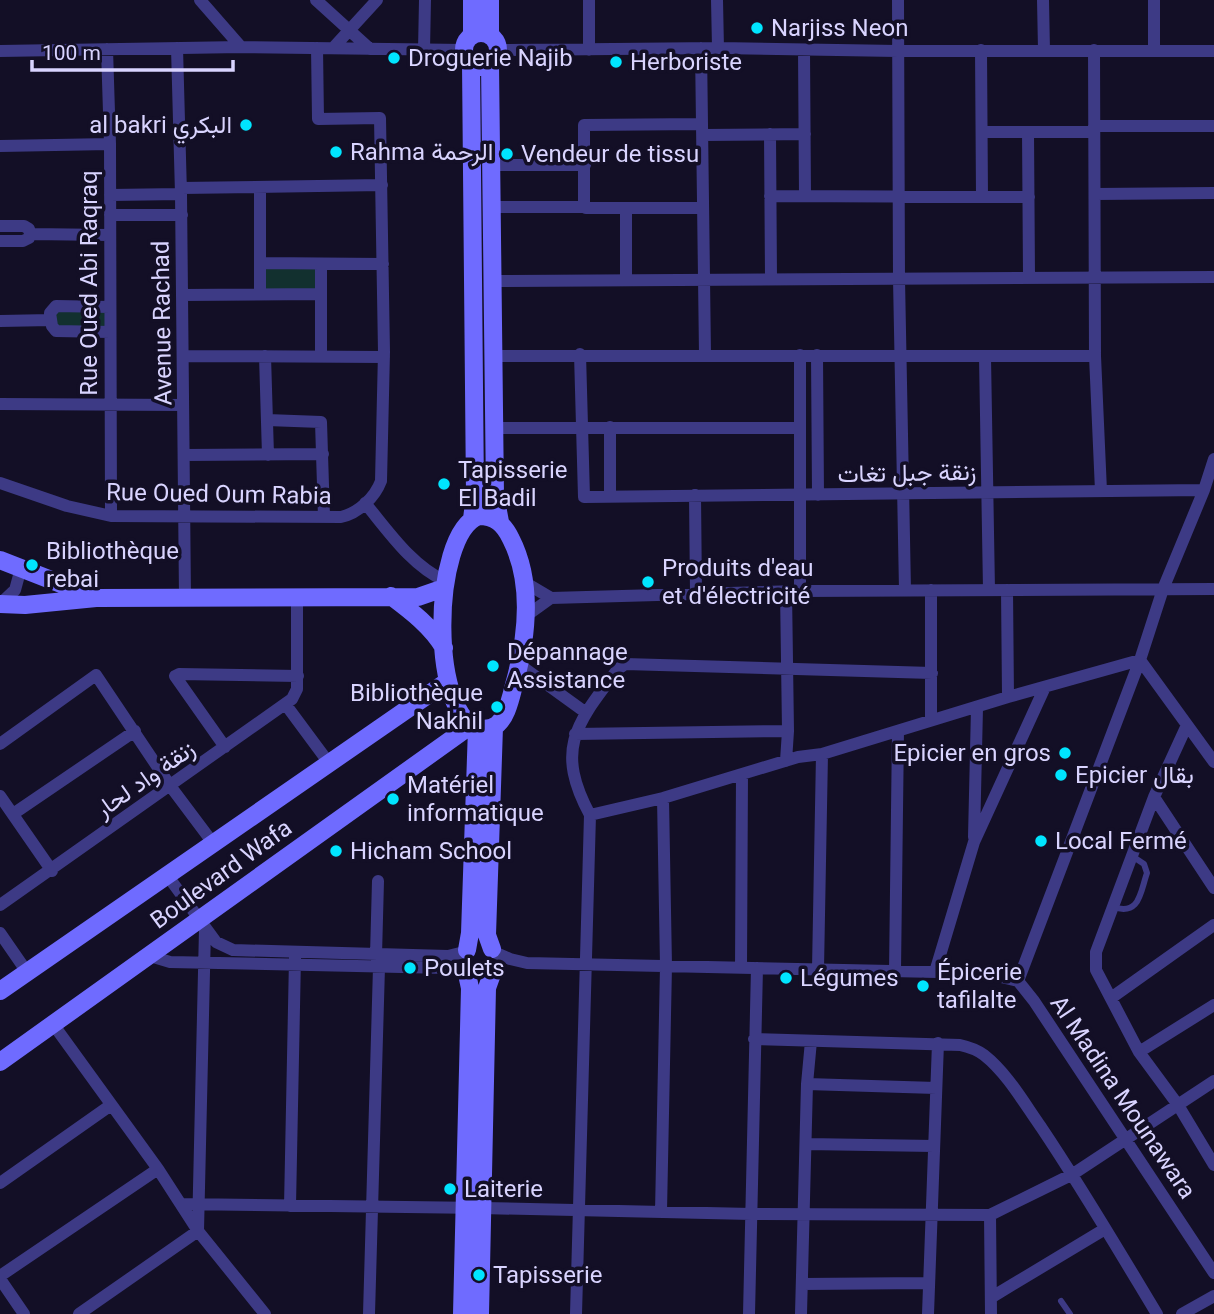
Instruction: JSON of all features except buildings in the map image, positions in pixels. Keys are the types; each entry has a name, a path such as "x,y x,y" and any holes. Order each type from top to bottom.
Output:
{"street":[{"path":"200,0 241,47"},
{"path":"333,48 377,0"},
{"path":"424,50 425,0"},
{"path":"472,0 481,50 491,165 495,495 499,522"},
{"path":"480,727 455,708 444,648 445,584 456,542 472,519 475,495 481,50 490,0"},
{"path":"589,0 589,50"},
{"path":"717,0 718,48"},
{"path":"898,0 899,279 905,590"},
{"path":"1043,0 1044,50"},
{"path":"1154,0 1154,50"},
{"path":"320,1 370,49"},
{"path":"0,51 241,47 424,50 718,48 1214,51"},
{"name":"Avenue Rachad","path":"177,48 182,215 184,597"},
{"name":"Rue Oued Oum Rabia","path":"0,483 67,506 111,516 347,516 374,496 381,481 384,357 380,118 318,119 317,48"},
{"path":"701,48 705,354"},
{"name":"Rue Oued Abi Raqraq","path":"107,49 110,144 111,516"},
{"path":"804,50 805,195"},
{"path":"981,50 982,197"},
{"path":"1094,50 1095,356 1101,491"},
{"path":"585,207 584,125 805,134"},
{"path":"982,132 1214,126"},
{"path":"1028,132 1029,276"},
{"path":"770,134 771,279"},
{"path":"0,146 110,144"},
{"path":"491,165 585,164"},
{"path":"110,195 260,187 382,185"},
{"path":"260,187 260,294"},
{"path":"1095,194 1214,193"},
{"path":"770,196 1029,197"},
{"path":"492,207 703,208"},
{"path":"626,208 626,279"},
{"path":"110,215 182,215"},
{"path":"0,226 24,226 29,229 30,234 29,239 23,241 0,241"},
{"path":"30,234 109,234"},
{"path":"260,263 383,264"},
{"path":"321,264 321,357"},
{"path":"492,281 1214,277"},
{"path":"183,295 321,294"},
{"path":"110,307 55,306 51,310 51,320 56,331 110,332"},
{"path":"0,321 51,320"},
{"path":"579,354 582,426"},
{"path":"800,355 800,591"},
{"path":"817,355 818,495"},
{"path":"183,356 384,357"},
{"path":"265,356 268,455"},
{"path":"494,356 1095,356"},
{"path":"985,357 989,590"},
{"path":"0,404 183,405"},
{"path":"267,420 320,421 324,517"},
{"name":"زنقة جبل تغات","path":"582,426 584,497 1204,490"},
{"path":"610,427 610,496"},
{"path":"494,428 800,428"},
{"path":"184,455 323,454"},
{"path":"378,961 447,956 479,944 510,959 527,962 984,973 1018,981 1214,459"},
{"path":"695,495 696,593"},
{"path":"365,503 414,561 445,584"},
{"path":"472,519 493,517 514,544 524,582 526,616 520,665 509,703 500,722 480,727"},
{"path":"0,560 96,598"},
{"path":"0,604 15,590 20,568"},
{"path":"524,582 551,598 786,591 1214,589"},
{"path":"0,604 25,605 96,598 418,597 445,584"},
{"path":"931,590 931,720"},
{"path":"1007,590 1008,697"},
{"path":"786,591 786,761"},
{"path":"298,596 296,695 286,705 329,763"},
{"path":"391,596 422,621 444,648"},
{"path":"526,616 551,598"},
{"path":"590,815 663,798 786,761 821,754 1140,660"},
{"path":"1140,660 1214,762"},
{"path":"576,1314 590,815 574,781 572,767 575,734 585,712 618,668 625,664 932,673"},
{"path":"520,665 585,712"},
{"path":"0,744 96,675 171,787 213,843"},
{"path":"225,747 175,676 298,676"},
{"name":"Boulevard Wafa","path":"0,991 448,681"},
{"path":"935,972 974,842 1045,687"},
{"name":"زنقة واد لحار","path":"0,905 286,705"},
{"path":"974,842 977,708"},
{"path":"1186,725 1154,797 1094,961 1096,970 1139,1052 1178,1105 1213,1162"},
{"path":"462,1314 473,1208 487,988 497,962 487,935 480,727"},
{"path":"480,727 471,919 462,962 470,988 473,1208 480,1314"},
{"name":"Boulevard Wafa","path":"0,1062 150,956 202,925 480,727"},
{"path":"13,814 135,731"},
{"path":"575,734 788,731"},
{"path":"895,971 898,731"},
{"path":"818,969 821,754"},
{"path":"741,967 742,774"},
{"path":"0,796 51,871"},
{"path":"1154,797 1214,888"},
{"path":"661,1212 666,966 663,798"},
{"path":"167,875 216,942 233,950 295,959"},
{"path":"369,1314 378,881"},
{"path":"198,1230 205,963 202,925"},
{"path":"1111,998 1214,925"},
{"path":"0,933 27,972"},
{"path":"150,956 170,962 205,963 295,959 378,961 447,968 479,979 509,966 527,962"},
{"path":"290,1206 295,959"},
{"path":"749,1314 757,968"},
{"name":"Al Madina Mounawara","path":"1018,981 1034,1001 1214,1273"},
{"path":"1139,1052 1214,1005"},
{"path":"53,1024 158,1169 198,1230 265,1314"},
{"path":"754,1039 938,1044 974,1048 994,1064 1024,1102 1073,1174 1157,1314"},
{"path":"801,1314 807,1084 811,1041"},
{"path":"928,1314 938,1044"},
{"path":"180,1204 804,1215 990,1215 1073,1174 1214,1081"},
{"path":"807,1084 936,1088"},
{"path":"0,1183 111,1105"},
{"path":"806,1144 934,1146"},
{"path":"24,1314 0,1278 158,1169"},
{"path":"990,1215 992,1314"},
{"path":"992,1297 1105,1229"},
{"path":"79,1314 198,1230"},
{"path":"802,1284 928,1283"},
{"path":"1182,1314 1214,1296"}],"lane":[{"path":"1113,907 1123,911 1135,906 1147,873 1144,864 1132,856"},
{"path":"1061,1301 1070,1314"}],"green space":[{"path":"260,263 321,264 321,294 260,294"},
{"path":"110,307 110,332 56,331 51,310"}],"place":[{"name":"Narjiss Neon","path":"757,28"},
{"name":"Droguerie Najib","path":"394,58"},
{"name":"Herboriste","path":"616,62"},
{"name":"al bakri البكري","path":"246,125"},
{"name":"Rahma الرحمة","path":"336,152"},
{"name":"Vendeur de tissu","path":"507,154"},
{"name":"Tapisserie El Badil","path":"444,484"},
{"name":"Bibliothèque rebai","path":"32,565"},
{"name":"Produits d'eau et d'électricité","path":"648,582"},
{"name":"Dépannage Assistance","path":"493,666"},
{"name":"Bibliothèque Nakhil","path":"497,707"},
{"name":"Epicier en gros","path":"1065,753"},
{"name":"Epicier بقال","path":"1061,775"},
{"name":"Matériel informatique","path":"393,799"},
{"name":"Local Fermé","path":"1041,841"},
{"name":"Hicham School","path":"336,851"},
{"name":"Poulets","path":"410,968"},
{"name":"Légumes","path":"786,978"},
{"name":"Épicerie tafilalte","path":"923,986"},
{"name":"Laiterie","path":"450,1189"},
{"name":"Tapisserie","path":"479,1275"}]}
